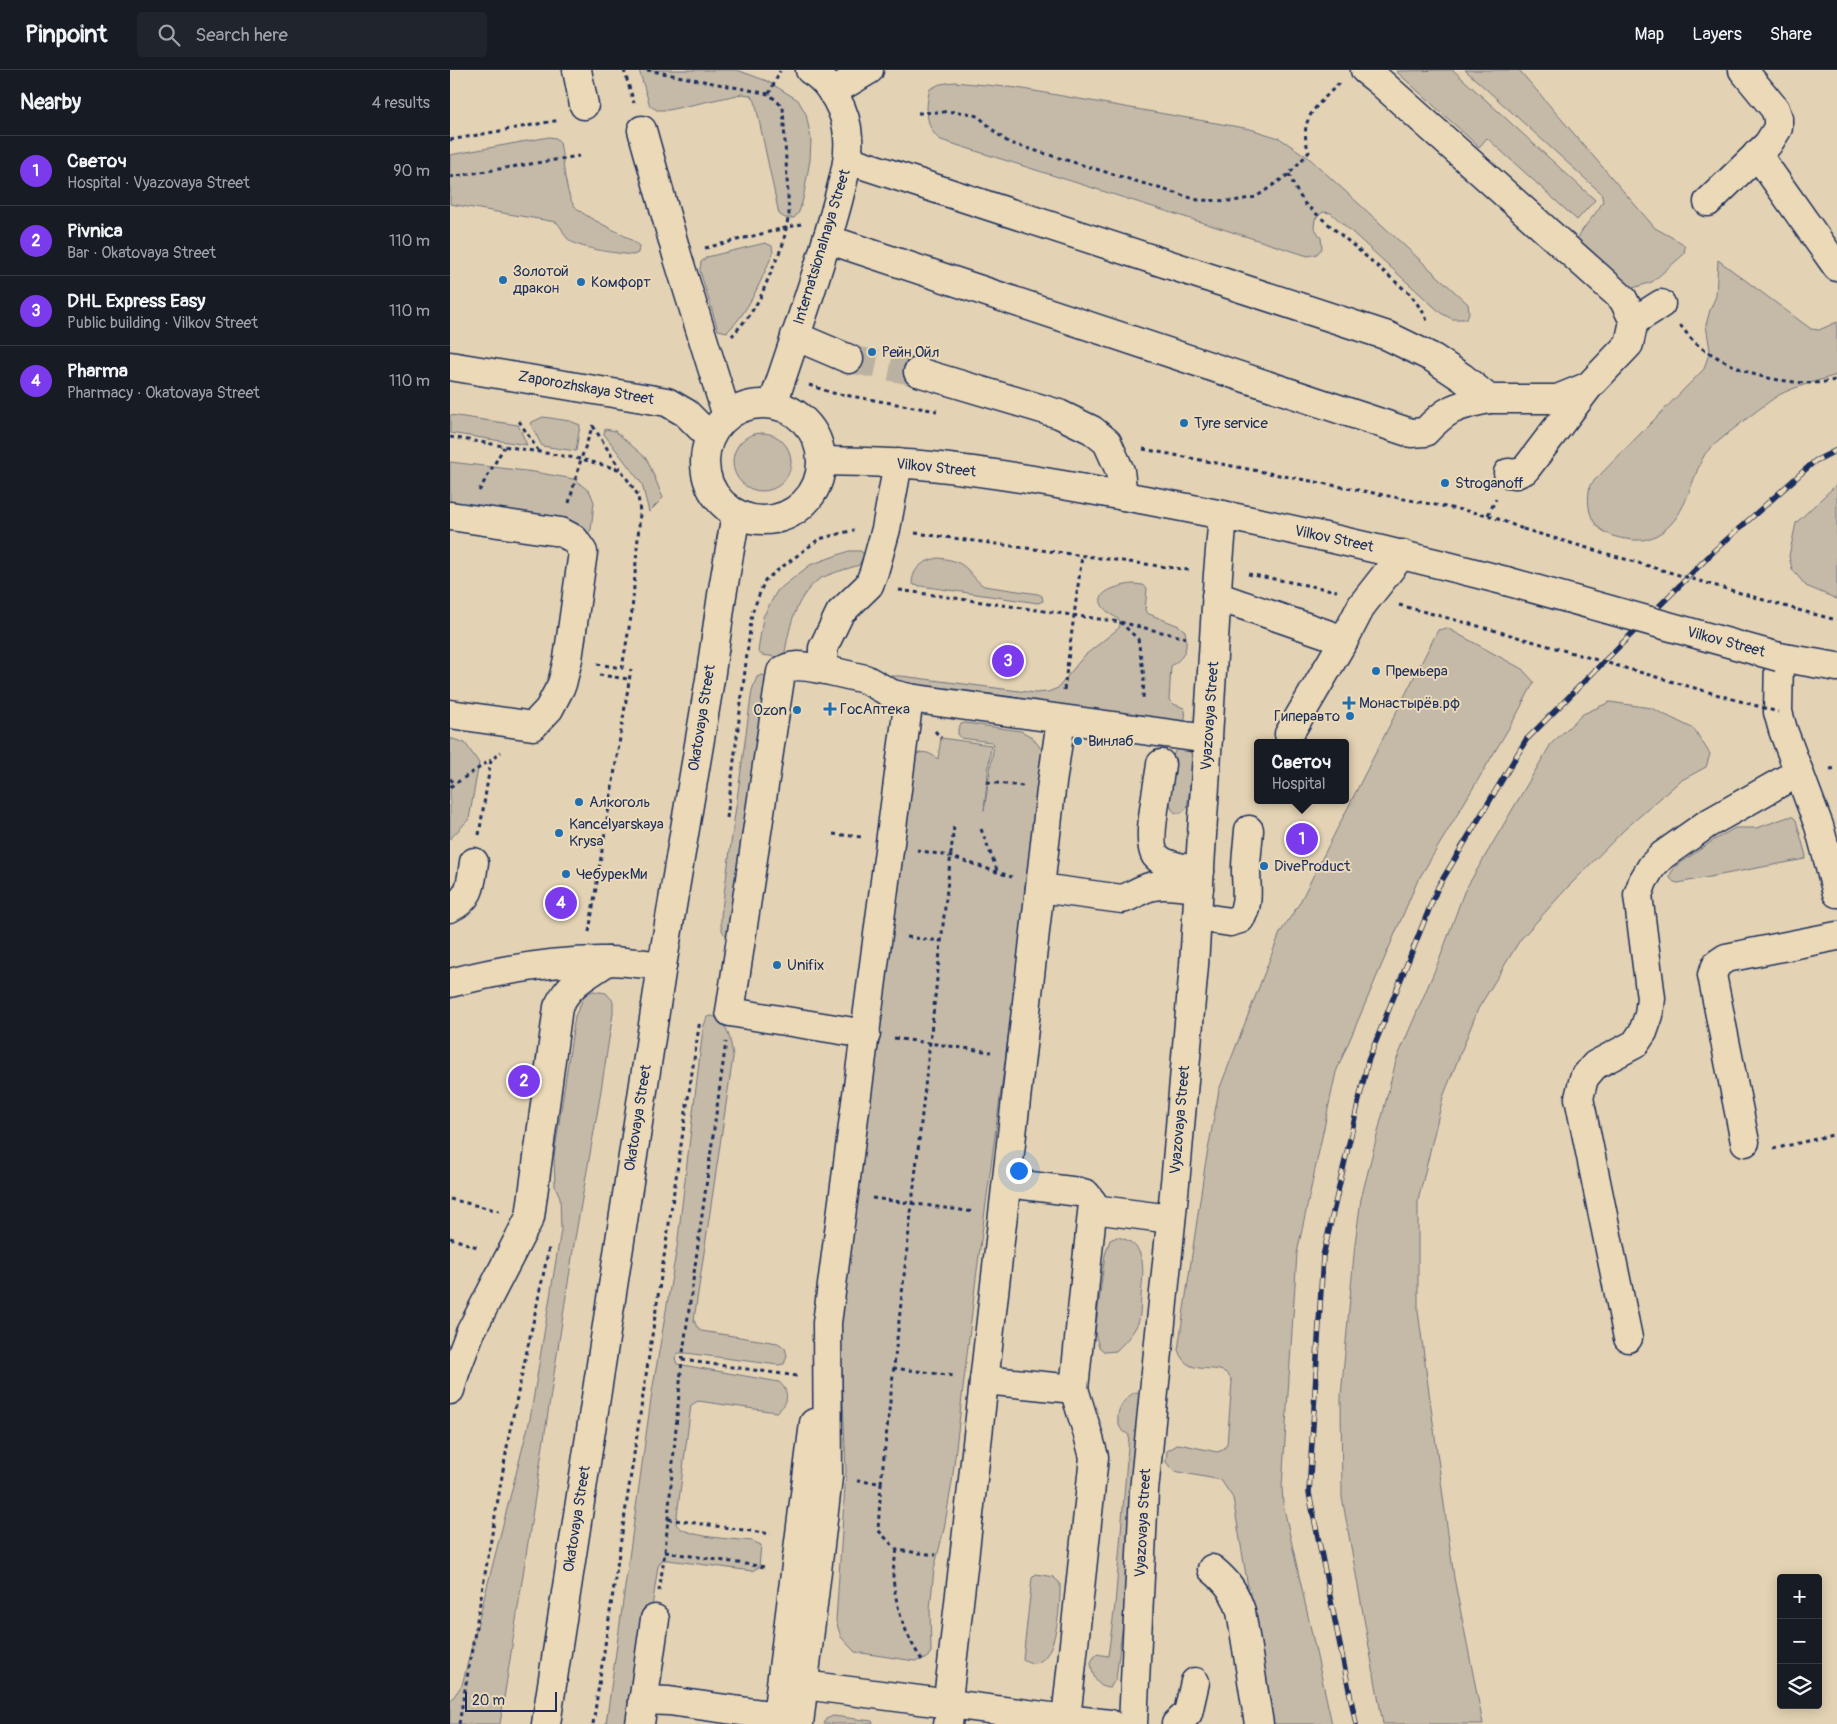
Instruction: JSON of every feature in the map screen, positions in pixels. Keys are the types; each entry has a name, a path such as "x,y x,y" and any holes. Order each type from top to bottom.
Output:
{"main road":[{"path":"576,70 584,105"},
{"name":"Internatsionalnaya Street","path":"773,404 827,238 848,160 848,136 842,109 832,92 810,70"},
{"path":"832,92 870,70"},
{"path":"1708,202 1768,144 1778,128 1778,118 1775,109 1743,70"},
{"path":"1355,73 1379,81 1623,299 1634,321 1629,344 1589,386 1525,470 1516,474 1508,473"},
{"path":"638,119 677,255 727,416"},
{"path":"1757,154 1837,266"},
{"path":"848,160 1388,336 1433,358 1489,399"},
{"path":"827,238 1411,433 1425,432 1440,416 1457,406 1489,399 1557,400 1589,386"},
{"path":"1634,321 1661,304"},
{"path":"795,336 849,360"},
{"name":"Zaporozhskaya Street","path":"450,366 667,402 686,414 709,436"},
{"path":"918,372 1059,414 1092,430 1107,442 1120,471 1123,496"},
{"path":"757,403 773,404 795,412 811,428 817,439 822,462 816,487 809,498 794,511 776,518 762,520 736,514 714,494 708,481 705,467 705,452 709,436 727,416 741,407 757,403"},
{"name":"Vilkov Street","path":"822,462 898,463 1008,476 1223,515 1402,554 1779,657 1837,667"},
{"path":"826,670 823,662 824,648 840,613 869,585 881,551 898,463"},
{"name":"Okatovaya Street","path":"546,1724 662,966 736,514"},
{"name":"Vyazovaya Street","path":"1133,1724 1144,1491 1198,917 1216,596 1223,515"},
{"path":"450,714 532,726 549,709 562,684 568,659 583,552 574,539 561,532 456,517"},
{"path":"1289,734 1344,640 1362,604 1402,554"},
{"path":"1216,596 1344,640"},
{"path":"1779,657 1778,712 1783,730 1833,862 1837,893"},
{"path":"866,1034 730,1012 781,672 785,668 792,666 826,670 865,679 892,694 909,698 1208,739"},
{"path":"798,1673 794,1572 909,698"},
{"path":"949,1706 984,1380 1061,720"},
{"path":"1161,764 1151,833 1152,848 1155,855 1161,861 1185,869 1200,879"},
{"path":"1628,1338 1579,1098 1584,1078 1595,1064 1635,1044 1643,1032 1649,1015 1651,998 1638,896 1643,881 1652,866 1663,856 1707,824 1799,772"},
{"path":"1198,917 1230,922 1240,920 1247,901 1246,869 1249,830"},
{"path":"450,908 469,893 474,862"},
{"path":"1040,888 1122,899 1144,888 1200,879"},
{"path":"1745,1142 1712,974 1717,964 1726,958 1837,936"},
{"path":"450,1390 470,1333 530,1217 558,1007 565,993 596,961"},
{"path":"450,983 509,969 596,961 662,966"},
{"path":"1007,1183 1079,1192 1090,1198 1093,1209 1074,1389 1094,1457 1066,1719"},
{"path":"1093,1209 1171,1219"},
{"path":"655,1619 642,1712 670,1701 784,1721 798,1673 828,1477 828,1323"},
{"path":"984,1380 1074,1389"},
{"path":"1212,1570 1227,1581 1236,1596 1241,1611 1259,1724"},
{"path":"798,1673 949,1706 1110,1724"},
{"path":"1176,1724 1188,1713 1195,1682"}],"path":[{"path":"624,70 638,119"},
{"path":"647,70 769,94 783,107 789,214 783,244 760,298 750,316 736,333 722,343 707,349"},
{"path":"769,94 780,70"},
{"path":"918,114 971,113 998,137 1010,143 1198,200 1233,200 1256,197 1290,174 1309,152 1305,142 1304,130 1308,117 1355,73"},
{"path":"450,140 571,118 581,113 584,105"},
{"path":"450,177 579,156"},
{"path":"1290,174 1295,188 1305,204 1410,295 1425,315 1430,331 1433,358"},
{"path":"677,255 787,227"},
{"path":"1661,304 1698,346 1735,366 1760,376 1791,381 1813,382 1837,379"},
{"path":"782,376 833,393 939,411"},
{"path":"519,421 539,453"},
{"path":"561,532 581,459 593,425 621,470"},
{"path":"1107,442 1488,515 1523,528 1837,620"},
{"path":"456,517 504,447"},
{"path":"1488,515 1496,498"},
{"path":"726,820 752,613 764,580 819,539 853,530 886,529"},
{"path":"1065,686 1082,556"},
{"path":"869,585 1120,622 1160,630 1214,646"},
{"path":"1120,622 1138,639 1144,677 1140,730"},
{"path":"1493,630 1778,712"},
{"path":"600,664 622,668"},
{"path":"596,961 631,669"},
{"path":"599,675 629,679"},
{"path":"450,787 491,760 532,726"},
{"path":"474,862 491,760"},
{"path":"450,779 456,784"},
{"path":"987,782 1011,784"},
{"path":"933,1554 897,1550 878,1530 893,1368 954,826"},
{"path":"925,852 950,856 997,871 981,829"},
{"path":"833,834 863,837"},
{"path":"908,937 941,940"},
{"path":"655,1619 665,1552 682,1360 730,1012"},
{"path":"593,1724 701,1017"},
{"path":"913,1041 983,1051"},
{"path":"1745,1142 1751,1148 1762,1151 1837,1134"},
{"path":"864,1196 972,1212"},
{"path":"450,1199 530,1217 545,1224 549,1230 551,1240 510,1430 459,1724"},
{"path":"682,1360 820,1379"},
{"path":"893,1368 984,1380"},
{"path":"864,1481 881,1483"},
{"path":"668,1519 798,1538"},
{"path":"897,1550 893,1575 901,1621 915,1649 949,1706"},
{"path":"665,1552 794,1572"}],"shaded area":[{"path":"639,70 737,70 767,81 798,100 806,114 811,139 810,160 803,199 799,212 794,218 785,218 779,214 755,101 750,95 742,94 668,110 657,110 650,106"},
{"path":"1453,70 1595,200 1577,220 1487,138 1479,147 1396,71"},
{"path":"1465,70 1519,70 1655,228 1682,243 1685,247 1684,254 1652,282 1633,288 1623,285 1577,240 1603,201 1601,193"},
{"path":"954,82 1017,88 1250,129 1279,138 1309,158 1468,304 1469,312 1467,319 1452,319 1441,313 1331,213 1323,212 1315,219 1314,227 1321,238 1322,248 1317,254 1308,256 941,140 929,124 928,96 930,89 940,84"},
{"path":"549,137 556,138 560,142 566,183 573,204 585,215 623,235 639,246 638,253 633,255 618,253 579,245 567,238 556,222 450,204 450,155"},
{"path":"765,243 772,246 773,253 754,295 742,315 727,332 718,330 700,271 701,262 707,257"},
{"path":"1718,260 1811,329 1819,330 1837,322 1837,375 1799,386 1779,395 1709,450 1700,464 1688,496 1678,515 1662,532 1644,540 1615,537 1599,528 1594,522 1589,506 1590,485 1704,369 1710,350 1706,325 1716,296"},
{"path":"450,415 518,425 527,445 450,433"},
{"path":"543,417 570,421 580,425 576,451 542,446 530,423"},
{"path":"605,429 615,431 647,459 663,498 649,512 642,484 604,434"},
{"path":"756,433 768,433 783,441 791,456 791,468 783,483 768,491 756,491 741,483 733,468 733,456 741,441"},
{"path":"450,462 534,472 574,479 590,492 594,502 591,530 587,534 450,508"},
{"path":"1837,484 1837,599 1806,586 1792,569 1789,556 1796,523"},
{"path":"849,551 861,551 864,555 859,565 818,580 803,596 794,615 784,658 762,655 758,652 763,617 777,591 810,565"},
{"path":"938,558 959,563 984,586 1038,594 1042,596 1043,601 1038,603 914,585 912,582 913,576 917,568 928,561"},
{"path":"1132,584 1143,585 1147,588 1145,611 1179,626 1185,631 1185,651 1180,659 1171,666 1169,700 1173,704 1184,708 1185,717 1181,726 887,681 890,676 901,676 1035,693 1048,692 1058,688 1084,656 1119,628 1119,620 1103,606 1102,596 1112,589"},
{"path":"1447,628 1522,669 1534,682 1516,716 1417,882 1336,1072 1297,1253 1282,1487 1283,1504 1332,1724 1271,1724 1233,1498 1221,1480 1173,1471 1166,1462 1167,1451 1179,1444 1217,1452 1223,1450 1227,1444 1232,1382 1228,1375 1222,1371 1190,1365 1183,1360 1178,1350 1205,1166 1219,1090 1280,933 1299,904 1438,630"},
{"path":"762,675 768,676 729,936 727,936 722,930 721,916 752,690 757,677"},
{"path":"1610,702 1651,708 1694,729 1710,754 1706,767 1680,781 1624,830 1567,888 1520,940 1478,1009 1443,1097 1418,1201 1418,1311 1454,1578 1483,1724 1383,1724 1342,1497 1341,1396 1361,1199 1396,1061 1440,958 1464,892 1551,744 1583,714"},
{"path":"961,724 1021,731 1032,737 1042,750 1030,873 976,1278 952,1482 944,1529 934,1569 930,1609 931,1652 926,1659 915,1661 855,1652 841,1637 836,1621 846,1471 840,1325 912,756 926,753 938,759 941,738 991,745 984,811 994,744 961,738 958,734 958,729"},
{"path":"450,738 465,743 479,763 469,819 450,839"},
{"path":"1179,748 1189,750 1194,759 1187,808 1183,812 1177,813 1170,805 1169,797 1173,756"},
{"path":"1793,817 1796,820 1806,856 1805,859 1678,883 1670,878 1676,866 1735,828 1757,828"},
{"path":"593,991 606,993 613,1001 613,1013 574,1244 500,1724 450,1724 450,1702 462,1685 530,1419 561,1230 560,1197 555,1186 554,1157 575,1016 585,995"},
{"path":"707,1017 717,1018 725,1026 730,1038 733,1057 694,1320 701,1331 778,1343 785,1348 787,1356 784,1364 778,1365 686,1353 678,1353 675,1358 677,1364 779,1382 785,1390 786,1402 776,1412 698,1401 691,1405 676,1524 681,1529 700,1535 752,1541 761,1545 759,1567 752,1571 662,1560 658,1566 635,1724 606,1724 652,1392 677,1247 703,1029"},
{"path":"1117,1237 1135,1245 1142,1260 1143,1278 1140,1314 1136,1327 1125,1342 1116,1351 1105,1352 1099,1347 1095,1333 1105,1255 1110,1240"},
{"path":"1136,1392 1141,1394 1126,1600 1116,1678 1110,1688 1101,1686 1098,1683 1092,1671 1091,1662 1096,1654 1108,1656 1115,1605 1129,1435 1121,1428 1118,1416 1121,1406 1127,1398"},
{"path":"1036,1574 1053,1577 1060,1583 1060,1593 1054,1637 1043,1659 1034,1663 1023,1659 1032,1578"},
{"path":"833,1716 872,1721 873,1724 824,1724 826,1719"}],"tunnel":[{"path":"849,359 918,372"}],"railway":[{"path":"1356,1724 1309,1493 1323,1256 1368,1061 1438,887 1526,740 1715,550 1815,461 1837,450"}],"place":[{"name":"Золотой дракон","path":"503,280"},
{"name":"Комфорт","path":"581,282"},
{"name":"Рейн Ойл","path":"872,352"},
{"name":"Tyre service","path":"1184,423"},
{"name":"Stroganoff","path":"1445,483"},
{"name":"DHL Express Easy","path":"1008,661"},
{"name":"Премьера","path":"1376,671"},
{"name":"Монастырёв.рф","path":"1349,703"},
{"name":"ГосАптека","path":"830,709"},
{"name":"Ozon","path":"797,710"},
{"name":"Гиперавто","path":"1350,716"},
{"name":"Винлаб","path":"1078,741"},
{"name":"Алкоголь","path":"579,802"},
{"name":"Kancelyarskaya Krysa","path":"559,833"},
{"name":"Светоч","path":"1302,839"},
{"name":"DiveProduct","path":"1264,866"},
{"name":"ЧебурекМи","path":"566,874"},
{"name":"Pharma","path":"561,903"},
{"name":"Unifix","path":"777,965"},
{"name":"Pivnica","path":"524,1081"}]}
